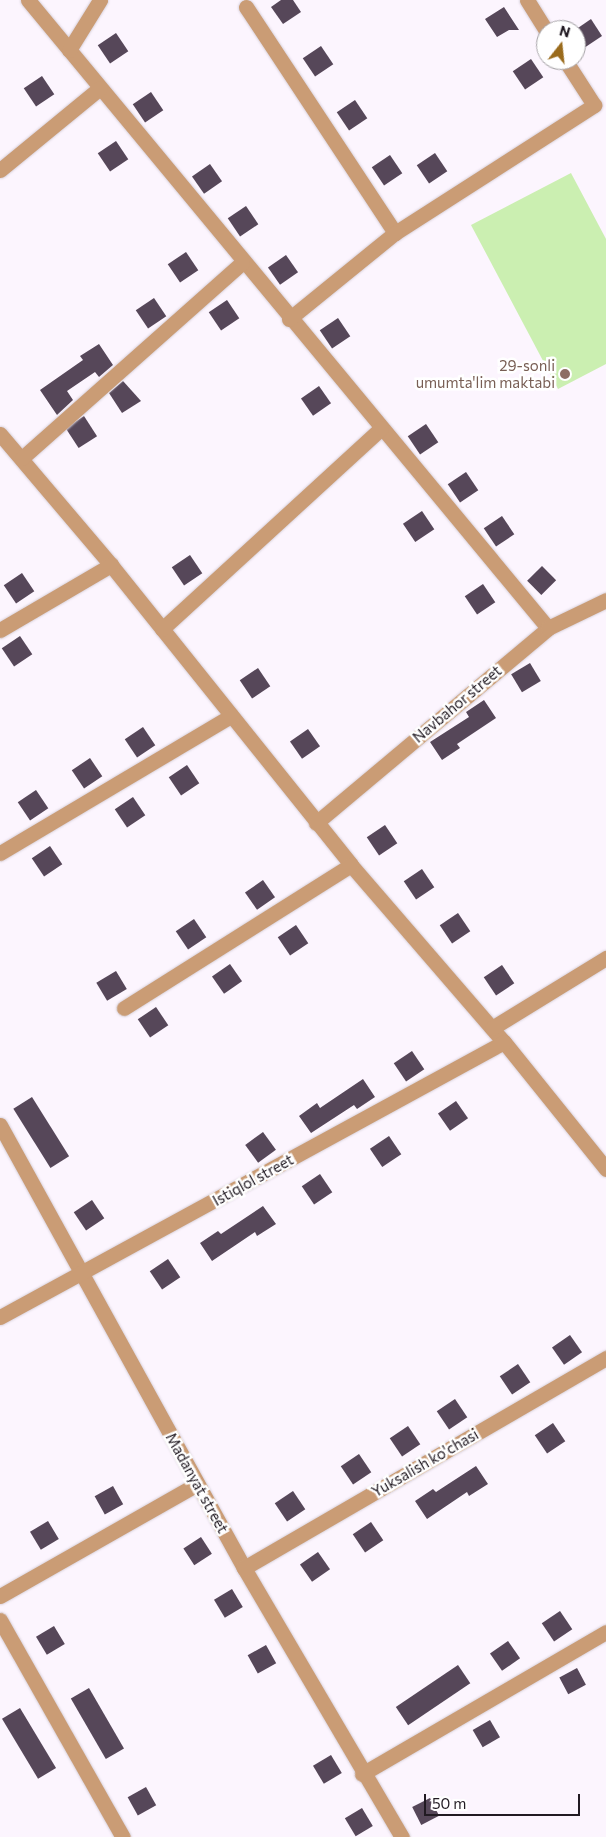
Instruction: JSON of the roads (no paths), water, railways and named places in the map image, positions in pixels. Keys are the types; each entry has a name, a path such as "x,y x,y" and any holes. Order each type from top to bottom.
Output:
{"street":[{"path":"28,0 242,263 548,628"},
{"path":"69,50 100,0"},
{"path":"527,0 540,20"},
{"path":"246,7 395,233"},
{"path":"289,319 395,233 600,101 574,70"},
{"path":"0,170 100,88"},
{"path":"22,458 242,263"},
{"path":"162,629 381,428"},
{"path":"0,434 111,565 316,823 504,1042 606,1169"},
{"path":"0,630 111,565"},
{"name":"Navbahor street","path":"316,823 548,628 606,600"},
{"path":"0,853 232,716"},
{"path":"124,1008 351,865"},
{"path":"492,1028 606,958"},
{"name":"Istiqlol street","path":"0,1317 504,1042"},
{"name":"Madanyat street","path":"0,1126 244,1568 362,1774 402,1837"},
{"name":"Yuksalish ko'chasi","path":"244,1568 606,1358"},
{"path":"0,1596 197,1484"},
{"path":"0,1620 123,1837"},
{"path":"362,1774 606,1632"}],"place":[{"name":"29-sonli umumta'lim maktabi","path":"565,374"}]}
